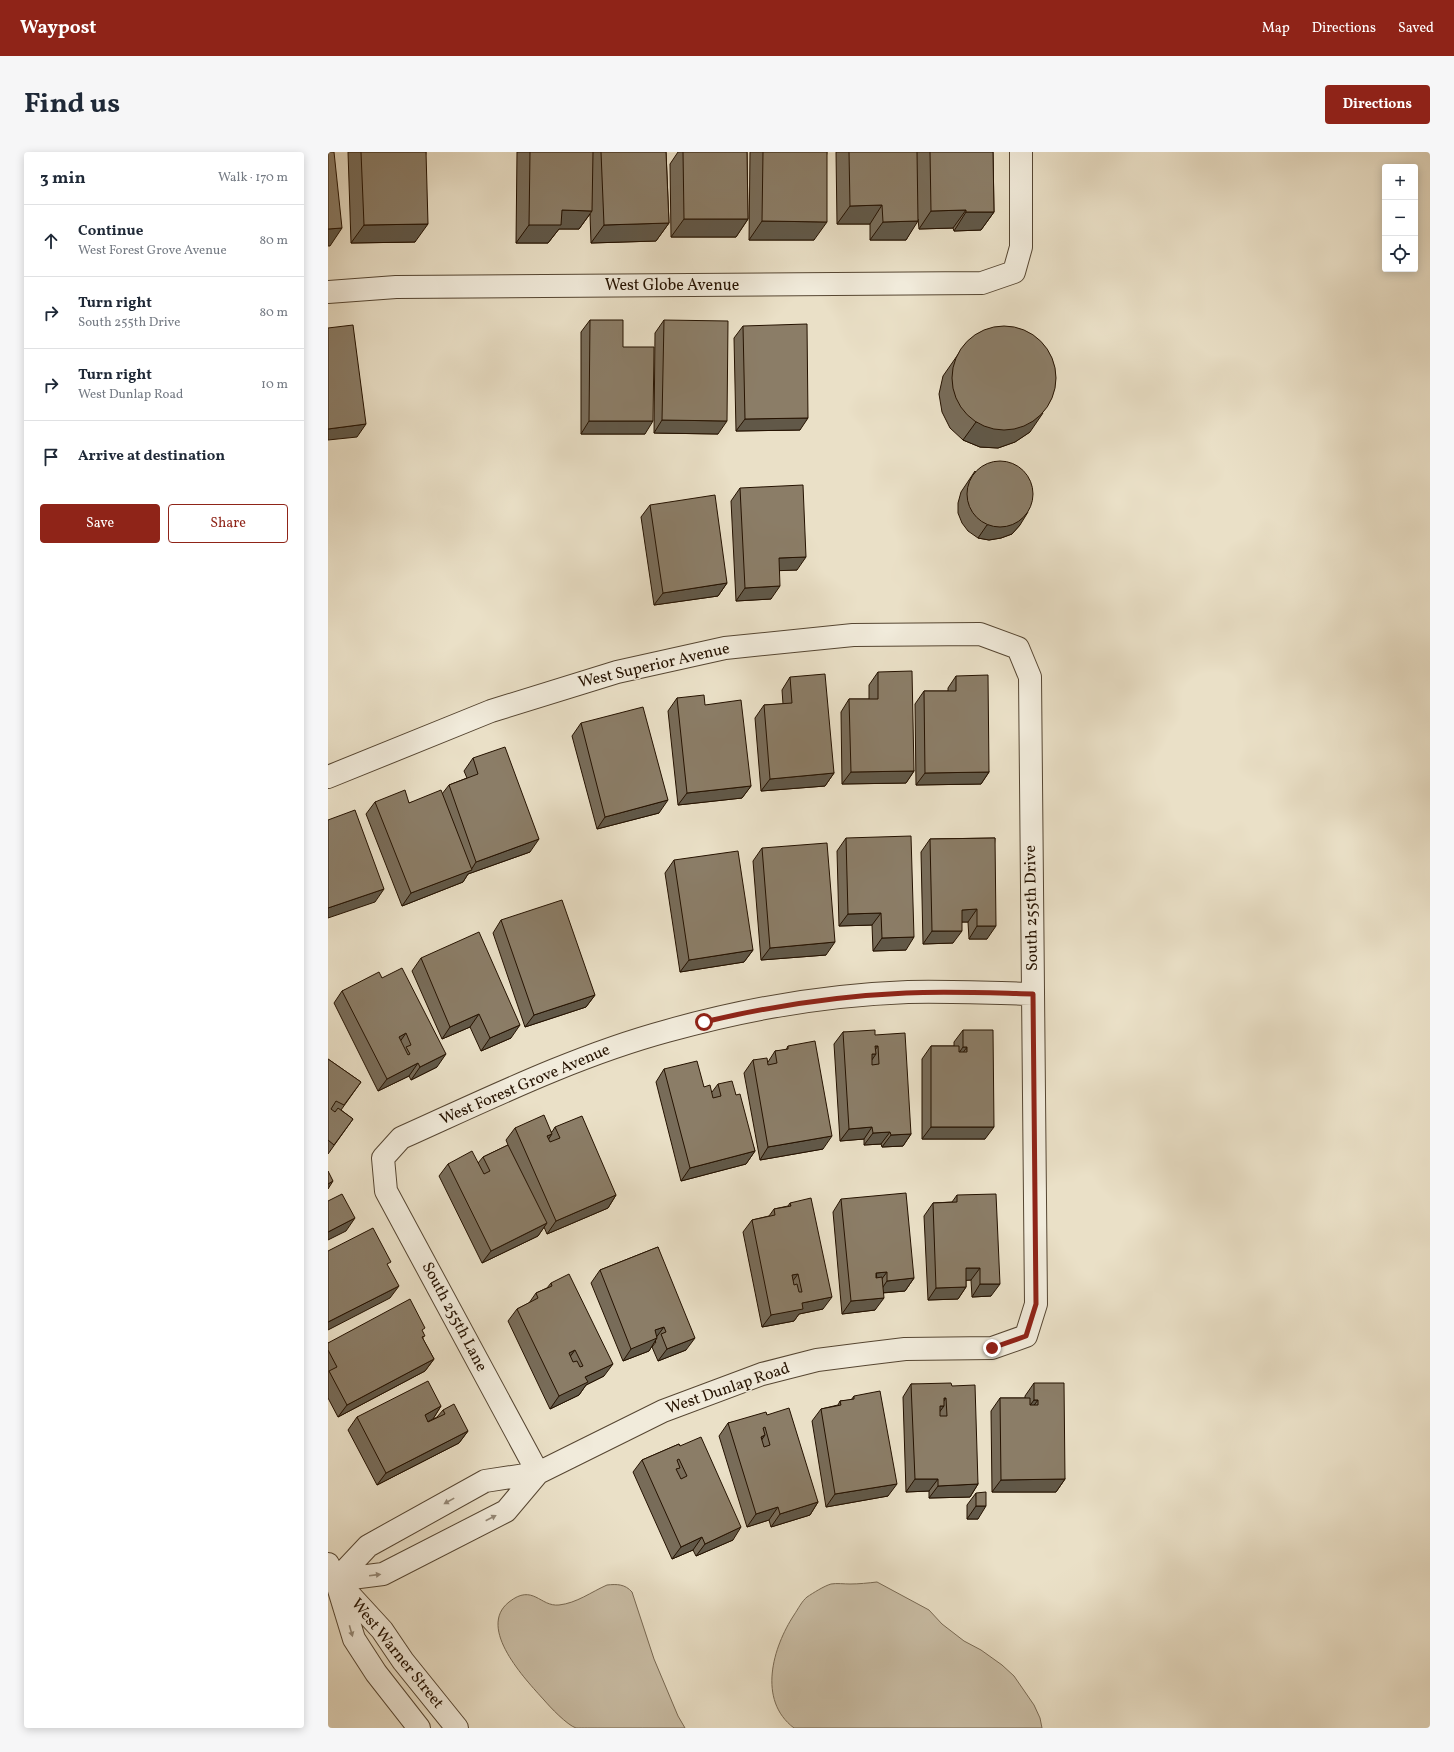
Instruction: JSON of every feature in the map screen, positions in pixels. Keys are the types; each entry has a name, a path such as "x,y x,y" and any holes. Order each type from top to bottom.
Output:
{"street":[{"name":"West Globe Avenue","path":"328,292 396,287 982,283 1014,272 1021,247 1021,152"},
{"name":"West Superior Avenue","path":"328,777 491,711 617,672 725,648 853,635 980,634 1018,648"},
{"name":"South 255th Drive","path":"1018,648 1030,677 1036,1304 1026,1336"},
{"name":"West Forest Grove Avenue","path":"383,1158 401,1138 516,1086 554,1069 667,1030 742,1013 839,998 906,992 1033,994"},
{"name":"South 255th Lane","path":"383,1158 386,1191 538,1473"},
{"name":"West Dunlap Road","path":"332,1572 368,1546 485,1482 538,1473 663,1410 762,1374 817,1360 905,1349 992,1348 1026,1336"},
{"name":"West Dunlap Road","path":"332,1572 383,1574 506,1511 538,1473"},
{"name":"West Warner Street","path":"332,1572 354,1640 376,1673 419,1728"},
{"name":"West Warner Street","path":"332,1572 382,1630 403,1661 457,1728"}],"shaded area":[{"path":"877,1582 929,1610 942,1624 964,1641 981,1650 1002,1665 1014,1676 1034,1705 1040,1718 1042,1728 794,1728 783,1716 775,1703 772,1688 772,1673 775,1657 786,1628 805,1599 822,1588 833,1584"},
{"path":"607,1585 621,1585 627,1587 632,1592 654,1659 678,1716 685,1728 576,1728 554,1711 526,1680 507,1653 501,1639 498,1625 500,1613 509,1602 517,1597 530,1595 552,1605 566,1604 578,1600"}],"building":[{"path":"328,152 334,152 342,228 328,229"},
{"path":"361,152 426,152 428,224 364,225"},
{"path":"530,152 593,152 592,211 562,210 561,225 529,225"},
{"path":"601,152 666,152 669,223 604,225"},
{"path":"683,152 747,152 748,219 684,219"},
{"path":"763,152 827,152 827,222 762,221"},
{"path":"849,152 917,152 918,221 883,222 882,205 850,206"},
{"path":"930,152 993,152 994,212 966,212 966,210 931,211"},
{"path":"590,320 623,320 623,347 654,347 653,421 589,421"},
{"path":"664,320 728,321 727,421 662,420"},
{"path":"807,324 808,418 745,419 743,326"},
{"path":"353,325 366,424 328,429 328,328"},
{"path":"1004,326 1024,330 1033,335 1047,349 1052,358 1056,378 1052,398 1047,407 1033,421 1024,426 1004,430 984,426 975,421 961,407 956,398 952,378 956,358 961,349 975,335 984,330"},
{"path":"994,461 1006,461 1019,466 1024,470 1031,481 1033,494 1031,507 1024,518 1013,525 1006,527 994,527 981,522 972,513 967,500 967,488 972,475 981,466"},
{"path":"803,485 806,557 779,558 780,586 745,588 740,488"},
{"path":"715,495 727,583 663,593 650,505"},
{"path":"912,671 914,771 851,772 849,699 878,699 878,672"},
{"path":"825,674 834,773 770,779 764,705 792,703 790,677"},
{"path":"988,675 989,772 925,773 924,691 956,691 956,676"},
{"path":"704,695 705,705 741,700 751,786 687,793 677,698"},
{"path":"643,707 668,800 605,817 581,723"},
{"path":"505,747 539,839 476,862 449,785 478,774 473,758"},
{"path":"405,790 409,803 441,790 472,870 411,893 375,802"},
{"path":"355,810 384,889 328,908 328,820"},
{"path":"911,836 914,937 882,938 881,913 848,914 846,838"},
{"path":"995,838 996,926 977,926 977,909 962,910 962,931 932,931 930,839"},
{"path":"827,843 835,942 770,948 762,848"},
{"path":"738,851 753,950 689,960 674,860"},
{"path":"562,900 595,995 534,1015 501,920"},
{"path":"479,932 520,1025 490,1038 479,1014 450,1027 421,958"},
{"path":"402,968 446,1054 420,1067 418,1063 387,1079 342,991 379,972 382,978","holes":["406,1033 411,1045 406,1047 410,1054 408,1055 399,1037"]},
{"path":"875,1030 875,1035 905,1033 911,1134 891,1135 890,1132 873,1133 872,1127 849,1129 843,1032","holes":["875,1046 878,1046 879,1064 872,1065 872,1054 876,1054"]},
{"path":"963,1030 993,1030 994,1127 931,1127 931,1046 959,1046 959,1052 967,1052 967,1047 963,1047"},
{"path":"815,1041 832,1136 768,1147 753,1060 767,1058 768,1065 777,1063 775,1051 788,1049 788,1046"},
{"path":"328,1059 361,1082 344,1105 336,1101 331,1109 335,1112 338,1108 353,1119 334,1145 328,1140"},
{"path":"697,1061 704,1087 710,1085 713,1098 721,1096 718,1084 732,1081 736,1095 740,1094 755,1151 690,1168 664,1069"},
{"path":"544,1115 552,1134 547,1136 550,1142 560,1138 555,1127 582,1116 616,1195 556,1221 515,1128"},
{"path":"508,1145 547,1223 491,1251 448,1164 472,1151 484,1174 490,1171 483,1157"},
{"path":"328,1171 333,1181 328,1184"},
{"path":"906,1193 914,1278 887,1281 887,1272 876,1273 876,1278 882,1277 884,1298 851,1301 841,1199"},
{"path":"342,1194 355,1218 328,1232 328,1201"},
{"path":"996,1194 1000,1284 980,1284 980,1268 966,1268 966,1287 936,1288 933,1203 957,1202 957,1195"},
{"path":"811,1198 832,1297 802,1303 803,1309 771,1315 752,1220 775,1215 774,1209 791,1206 790,1203","holes":["798,1274 802,1292 799,1292 797,1284 794,1285 792,1275"]},
{"path":"373,1228 391,1262 387,1264 399,1286 328,1322 328,1251"},
{"path":"658,1247 695,1338 667,1349 661,1334 666,1332 664,1327 655,1330 657,1338 631,1349 600,1270"},
{"path":"569,1274 613,1364 585,1377 588,1382 559,1396 517,1309 538,1298 536,1293 552,1286 551,1283","holes":["575,1350 583,1366 580,1367 577,1361 573,1362 569,1353"]},
{"path":"410,1299 425,1328 422,1330 425,1336 422,1337 434,1359 347,1405 329,1371 337,1367 328,1350 328,1343"},
{"path":"428,1381 441,1406 425,1415 428,1422 445,1414 443,1410 454,1404 468,1431 386,1473 357,1417"},
{"path":"951,1383 952,1386 975,1385 978,1484 938,1486 938,1479 915,1479 911,1384","holes":["944,1398 946,1398 947,1416 940,1416 940,1406 944,1406"]},
{"path":"1034,1383 1064,1383 1065,1479 1001,1480 1000,1398 1030,1398 1030,1405 1038,1405 1038,1400 1034,1400"},
{"path":"880,1391 897,1484 835,1494 821,1409 841,1405 840,1401 854,1399 854,1396"},
{"path":"789,1408 818,1502 780,1514 778,1507 756,1514 728,1423 766,1412 767,1415","holes":["765,1427 770,1445 764,1447 761,1437 765,1435 763,1428"]},
{"path":"701,1437 741,1527 705,1544 702,1537 681,1547 642,1460 679,1444 680,1446","holes":["679,1459 687,1476 681,1479 676,1469 680,1468 677,1460"]},
{"path":"986,1492 986,1506 976,1506 976,1493"}],"route":[{"path":"704,1022 742,1013 824,999 870,995 906,992 1033,994 1036,1304 1026,1336 992,1348"}]}
